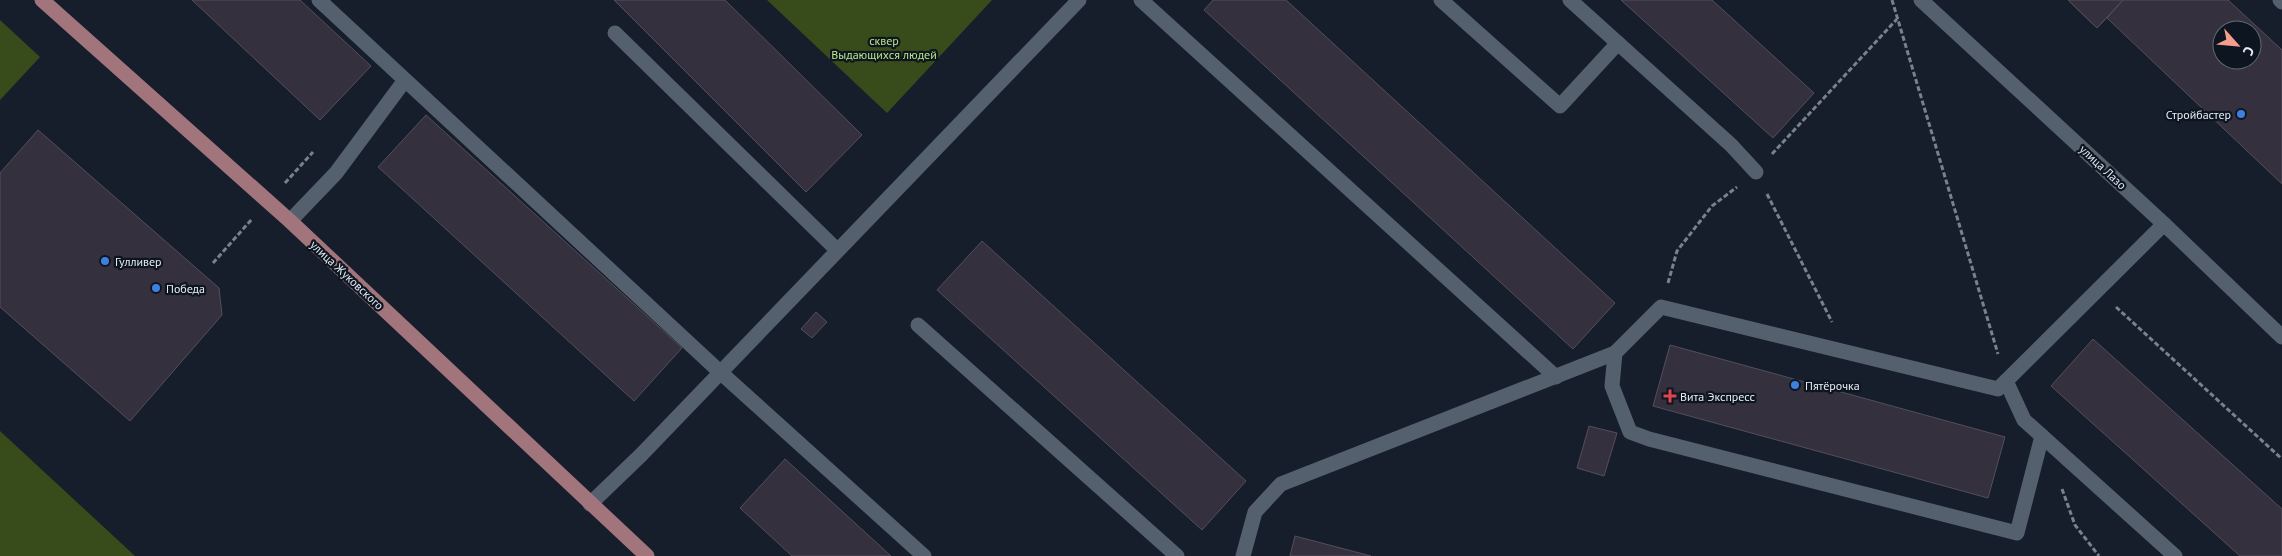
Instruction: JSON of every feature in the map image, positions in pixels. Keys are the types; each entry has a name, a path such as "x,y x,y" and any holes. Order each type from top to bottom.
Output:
{"main road":[{"name":"улица Жуковского","path":"42,0 290,221 647,556"}],"street":[{"path":"319,0 720,372 924,556"},
{"path":"590,504 641,455 1079,0"},
{"path":"1141,0 1556,377"},
{"path":"1441,0 1560,106 1618,43"},
{"path":"1570,0 1731,145 1756,172"},
{"name":"улица Лазо","path":"1921,0 2164,224 2282,336"},
{"path":"615,33 837,250"},
{"path":"290,221 336,173 406,80"},
{"path":"1243,556 1255,512 1281,484 1615,353 1661,307 1998,389 2164,224"},
{"path":"918,325 1177,556"},
{"path":"1615,353 1612,386 1630,432 1659,442 2017,533 2042,436"},
{"path":"2006,381 2024,420 2175,556"}],"path":[{"path":"1892,0 2006,381"},
{"path":"1756,172 1847,352"},
{"path":"2098,290 2282,459"},
{"path":"2059,480 2076,525 2099,556"}],"green space":[{"name":"сквер Выдающихся людей","path":"767,0 992,0 887,113"},
{"path":"0,20 40,57 0,100"},
{"path":"0,431 135,556 0,556"}],"building":[{"path":"192,0 300,0 371,66 320,120"},
{"path":"614,0 725,0 862,135 806,192"},
{"path":"1213,0 1286,0 1615,303 1573,349 1204,10"},
{"path":"1621,0 1712,0 1814,93 1773,138"},
{"path":"2068,0 2123,0 2097,28"},
{"path":"2068,0 2123,0 2097,28"},
{"path":"2123,0 2228,0 2250,20 2212,20 2212,70 2262,70 2262,31 2282,50 2282,184 2107,18"},
{"path":"426,115 682,348 634,401 378,167"},
{"path":"38,130 219,288 222,315 130,421 0,307 0,173"},
{"path":"982,241 1246,481 1202,530 937,290"},
{"path":"816,312 827,322 812,338 801,329"},
{"path":"2093,339 2282,509 2282,556 2240,556 2051,386"},
{"path":"1670,345 2005,437 1988,498 1653,406"},
{"path":"1589,426 1617,433 1604,476 1577,468"},
{"path":"785,459 891,556 792,556 740,508"},
{"path":"1295,536 1371,556 1290,556"}],"place":[{"name":"Стройбастер","path":"2241,114"},
{"name":"Гулливер","path":"105,261"},
{"name":"Победа","path":"156,288"},
{"name":"Пятёрочка","path":"1795,385"},
{"name":"Вита Экспресс","path":"1670,396"}]}
